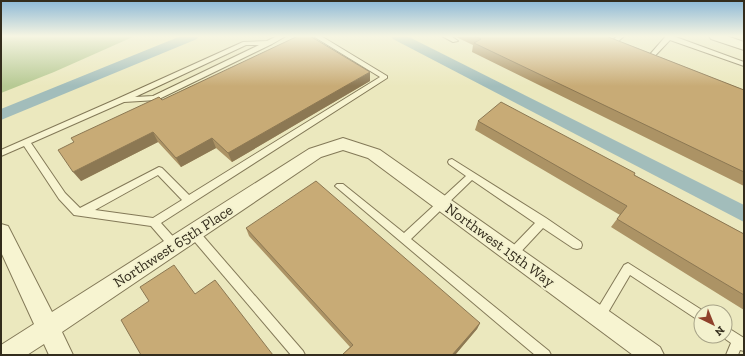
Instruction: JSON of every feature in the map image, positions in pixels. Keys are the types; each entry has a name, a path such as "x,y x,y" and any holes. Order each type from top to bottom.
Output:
{"street":[{"name":"Northwest 15th Way","path":"343,144 374,154 652,355"},
{"name":"Northwest 65th Place","path":"6,355 316,153 343,144"},
{"path":"1,232 61,355"}],"lane":[{"path":"1,153 120,101 224,53"},
{"path":"120,101 154,98 250,53"},
{"path":"26,142 62,196 77,212 154,222 385,77 344,53"},
{"path":"648,60 655,53"},
{"path":"712,53 744,64"},
{"path":"452,162 577,245"},
{"path":"82,213 159,170 189,201"},
{"path":"404,238 472,175"},
{"path":"340,186 544,355"},
{"path":"512,254 543,221"},
{"path":"154,222 174,245"},
{"path":"194,232 298,355"},
{"path":"599,317 628,268 693,311"},
{"path":"732,355 741,343"}],"green space":[{"path":"1,53 98,53 54,72 1,93"}],"building":[{"path":"263,53 338,53 370,72 228,153 212,138 176,158 153,132 73,172 58,150 74,142 71,138 159,97 162,100"},
{"path":"494,53 648,53 744,90 744,172"},
{"path":"501,102 635,173 634,175 744,234 744,295 617,219 627,206 478,121"},
{"path":"316,181 480,323 452,355 342,355 353,345 246,228"},
{"path":"174,265 195,294 215,280 273,355 141,355 121,320 149,301 140,287"}],"waterway":[{"path":"1,115 153,53"},
{"path":"429,53 744,214"}]}
